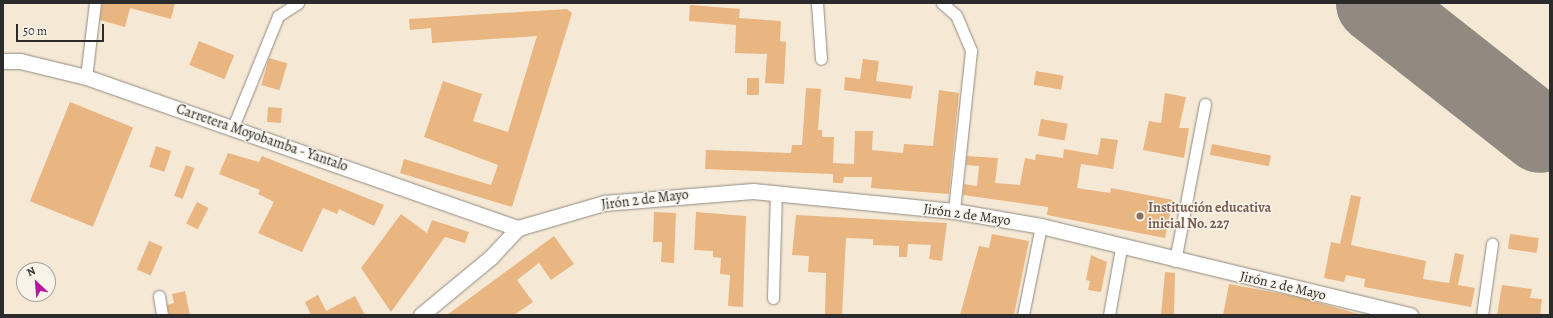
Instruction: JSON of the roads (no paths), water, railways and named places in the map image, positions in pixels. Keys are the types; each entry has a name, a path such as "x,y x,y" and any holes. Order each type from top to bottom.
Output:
{"main road":[{"name":"Carretera Moyobamba - Yantalo","path":"3,61 20,61 86,77 233,127 518,228"},
{"name":"Jirón 2 de Mayo","path":"518,228 604,203 706,192 776,193 954,211 1041,226 1121,248 1410,315"},
{"path":"421,315 491,257 518,228"}],"street":[{"path":"86,77 95,3"},
{"path":"233,127 278,16 298,3"},
{"path":"817,3 821,59"},
{"path":"942,3 956,15 971,51 954,211"},
{"path":"1175,261 1205,104"},
{"path":"773,298 776,193"},
{"path":"1023,315 1041,226"},
{"path":"1482,315 1492,244"},
{"path":"1109,315 1121,248"},
{"path":"159,296 162,315"}],"place":[{"name":"Institución educativa inicial No. 227","path":"1140,216"}]}
